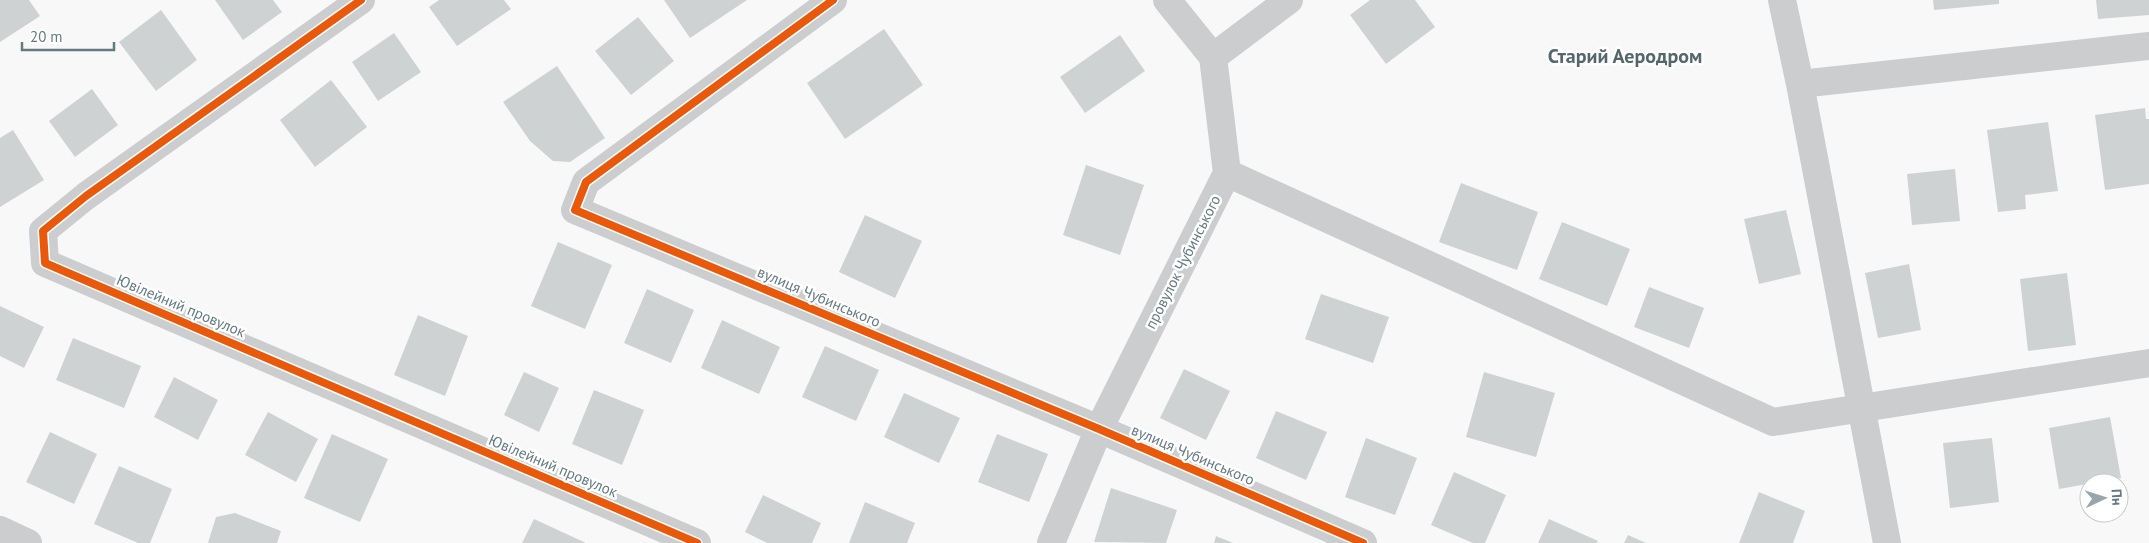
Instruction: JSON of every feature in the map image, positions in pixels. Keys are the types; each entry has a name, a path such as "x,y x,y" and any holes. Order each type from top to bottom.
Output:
{"street":[{"name":"Ювілейний провулок","path":"361,0 86,196 43,231 45,263 697,543"},
{"name":"вулиця Чубинського","path":"833,0 586,182 575,210 1100,429 1363,543"},
{"path":"1167,0 1212,57 1228,174 1773,422 2149,363"},
{"path":"1212,57 1289,0"},
{"path":"1782,0 1800,84 1887,543"},
{"path":"1800,84 2149,46"},
{"name":"провулок Чубинського","path":"1051,543 1100,429 1228,174"},
{"path":"0,530 28,543"}],"building":[{"path":"0,0 29,0 40,16 0,42"},
{"path":"215,0 273,0 282,12 243,40"},
{"path":"439,0 504,0 511,9 457,46 429,7"},
{"path":"664,0 747,0 690,38"},
{"path":"1370,0 1415,0 1435,27 1386,64 1350,15"},
{"path":"1933,0 1999,0 1999,4 1934,10"},
{"path":"2096,0 2149,0 2149,15 2098,19"},
{"path":"161,10 197,60 156,91 119,42"},
{"path":"638,17 674,61 631,95 595,51"},
{"path":"884,29 923,85 845,139 807,83"},
{"path":"394,33 421,72 378,101 352,62"},
{"path":"1120,35 1145,71 1085,113 1060,77"},
{"path":"557,66 605,138 570,162 553,161 530,141 503,102"},
{"path":"331,80 367,127 315,167 280,120"},
{"path":"92,89 118,125 75,157 49,121"},
{"path":"2145,108 2146,119 2149,119 2149,184 2105,190 2095,115"},
{"path":"2048,122 2058,191 2025,195 2026,209 1998,212 1987,130"},
{"path":"13,130 44,180 0,207 0,138"},
{"path":"1086,165 1144,185 1120,255 1063,235"},
{"path":"1955,169 1960,221 1912,225 1907,174"},
{"path":"1461,183 1538,212 1517,270 1439,242"},
{"path":"1786,210 1801,274 1759,284 1744,219"},
{"path":"865,215 922,241 895,298 839,272"},
{"path":"1562,222 1630,249 1607,306 1539,279"},
{"path":"558,242 612,265 585,329 531,306"},
{"path":"1909,264 1921,330 1878,338 1865,273"},
{"path":"2067,273 2076,345 2028,351 2020,279"},
{"path":"1649,287 1704,308 1689,348 1634,327"},
{"path":"647,289 694,310 671,363 624,343"},
{"path":"1321,294 1389,317 1373,363 1305,339"},
{"path":"0,306 44,327 24,368 0,356"},
{"path":"418,315 468,336 445,396 394,375"},
{"path":"722,320 780,347 759,394 701,368"},
{"path":"73,338 141,366 124,408 56,380"},
{"path":"825,346 879,370 856,421 802,397"},
{"path":"1184,369 1230,391 1206,440 1160,418"},
{"path":"524,372 559,388 539,432 504,415"},
{"path":"1484,372 1555,393 1536,457 1466,437"},
{"path":"174,377 218,400 198,440 154,417"},
{"path":"594,390 644,410 622,465 572,444"},
{"path":"904,393 960,418 939,463 884,437"},
{"path":"1276,411 1327,432 1306,480 1256,458"},
{"path":"268,412 318,439 296,482 245,455"},
{"path":"2110,417 2120,473 2079,473 2079,485 2059,489 2049,428"},
{"path":"50,432 97,454 74,504 26,482"},
{"path":"332,434 388,459 360,522 304,498"},
{"path":"997,434 1048,454 1029,502 978,482"},
{"path":"1366,438 1417,458 1395,515 1345,497"},
{"path":"1992,438 1999,502 1950,508 1943,443"},
{"path":"119,466 172,489 150,543 138,543 94,524"},
{"path":"1454,472 1506,495 1485,543 1473,543 1431,525"},
{"path":"1111,488 1177,510 1166,543 1094,542"},
{"path":"1759,492 1805,511 1793,543 1739,543"},
{"path":"763,495 821,523 812,543 767,543 745,532"},
{"path":"865,502 915,523 907,543 849,543"},
{"path":"235,513 281,531 277,543 208,543 216,517"},
{"path":"534,519 586,543 522,543"},
{"path":"1549,519 1598,541 1597,543 1538,543"},
{"path":"1628,535 1646,543 1624,543"},
{"path":"1216,536 1233,543 1214,543"}],"cycle path":[{"path":"361,0 86,196 43,231 45,263 697,543"},
{"path":"833,0 586,182 575,210 1099,429 1363,543"}],"district":[{"name":"Старий Аеродром","path":"1625,56"}]}
